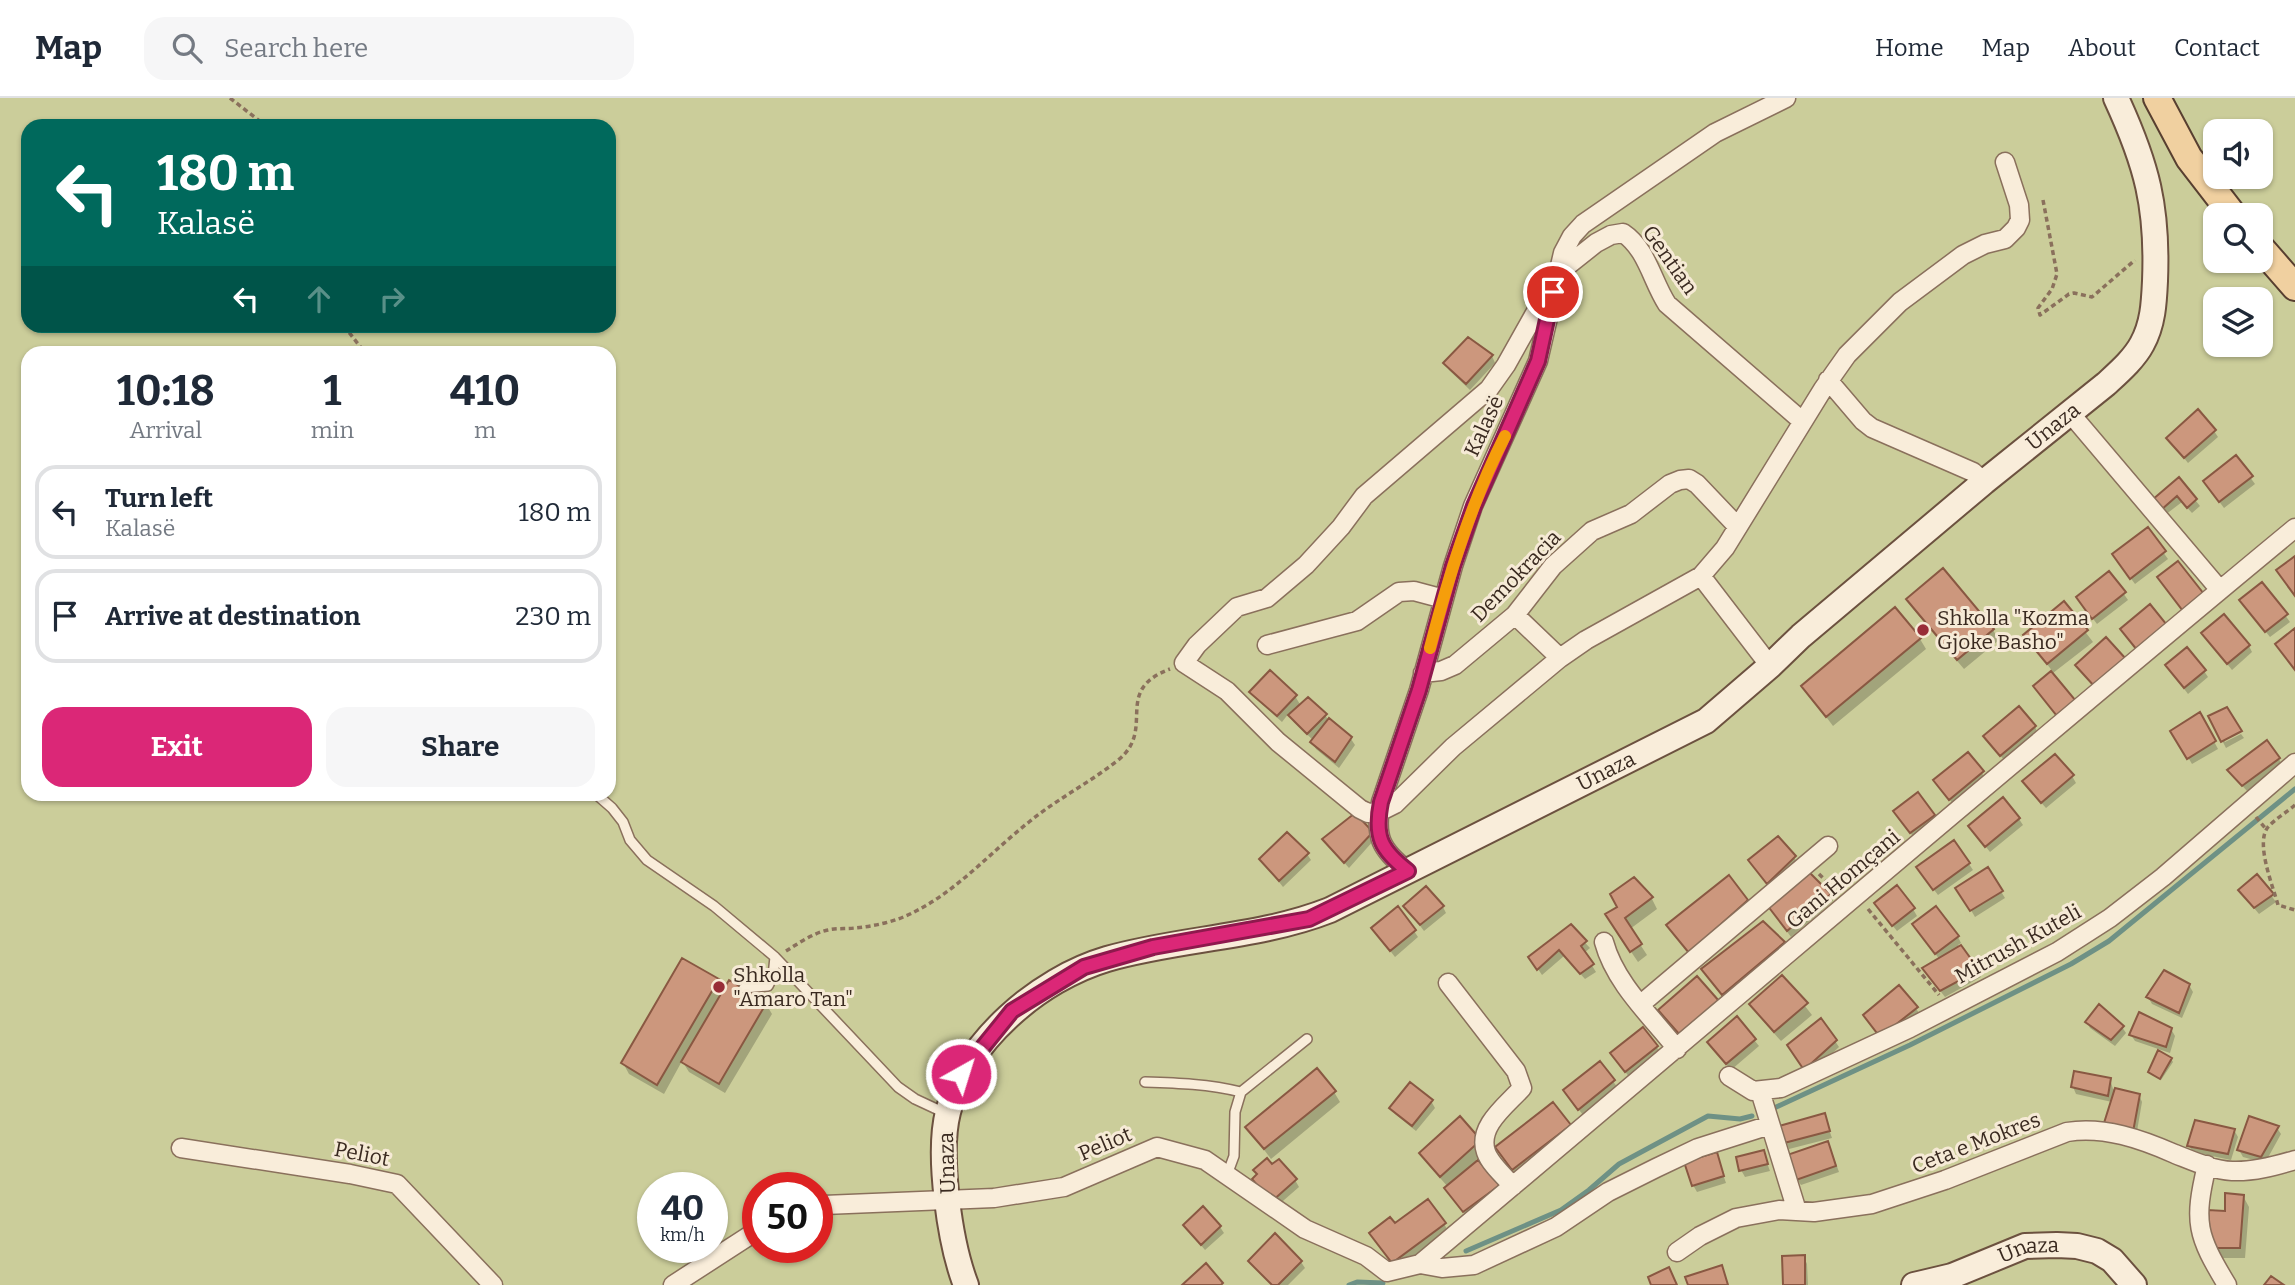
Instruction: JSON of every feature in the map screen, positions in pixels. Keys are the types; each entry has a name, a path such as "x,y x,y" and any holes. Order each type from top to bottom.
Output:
{"main road":[{"name":"Unaza","path":"966,1285 957,1261 948,1199 944,1153 947,1114 961,1074 1012,1011 1084,967 1153,947 1309,919 1706,721 1801,636 1984,482 2106,384 2142,346 2150,327 2156,251 2151,193 2131,129 2116,98"},
{"path":"2157,98 2189,158 2224,203"},
{"path":"2273,262 2295,287"},
{"name":"Unaza","path":"1913,1285 1952,1276 2025,1246 2057,1245 2096,1251 2112,1260 2134,1285"}],"street":[{"name":"Kalasë","path":"1408,871 1394,860 1384,847 1379,836 1379,812 1474,506 1538,361 1563,253 1572,236 1583,224 1715,133 1786,98"},
{"path":"1556,274 1506,365 1489,389 1364,496 1341,527 1306,565 1266,598 1237,607 1197,645 1184,663 1227,691 1278,741 1367,813 1379,812 1395,804 1453,747 1560,658 1701,576 1725,548 1802,421 1847,355 1900,302 1963,255 1985,244 2005,239 2016,228 2020,220 2020,205 2005,162"},
{"name":"Gentian","path":"1556,274 1596,243 1611,235 1623,233 1641,253 1667,304 1802,421"},
{"path":"1828,380 1872,428 1973,472 1984,482"},
{"path":"2070,413 2220,590"},
{"name":"Demokracia","path":"1423,673 1441,671 1455,665 1515,615 1546,574 1592,531 1631,514 1670,484 1689,480 1697,484 1738,527"},
{"name":"Gani Homçani","path":"1420,1264 1858,897 2047,733 2295,528"},
{"path":"1701,576 1770,666"},
{"path":"1267,645 1357,621 1399,592 1414,591 1444,599"},
{"path":"1515,615 1560,658"},
{"name":"Mitrush Kuteli","path":"1760,1091 1781,1088 1835,1064 2057,952 2110,918 2163,877 2295,763"},
{"path":"1641,1004 1828,846"},
{"path":"1604,942 1609,961 1617,974 1677,1049"},
{"path":"1448,983 1516,1071 1522,1084 1522,1088 1492,1119 1485,1134 1486,1154 1513,1186"},
{"path":"1729,1076 1753,1091 1760,1091 1797,1211"},
{"path":"1420,1264 1457,1268 1485,1260 1556,1227 1608,1192 1698,1148 1770,1125"},
{"name":"Ceta e Mokres","path":"1677,1252 1700,1236 1736,1218 1779,1210 1830,1210 1872,1204 1903,1195 2067,1132 2086,1129 2102,1130 2157,1146 2207,1166 2232,1171 2255,1170 2295,1160"},
{"name":"Peliot","path":"833,1205 994,1198 1064,1187 1157,1147 1205,1160 1305,1229 1366,1256 1387,1272 1420,1264"},
{"name":"Peliot","path":"181,1148 350,1174 397,1184 493,1285"},
{"path":"2207,1166 2198,1210 2200,1228 2205,1248 2227,1285"},
{"path":"673,1285 742,1240"}],"lane":[{"path":"604,801 622,822 630,841 647,860 714,906 775,957 898,1087 915,1099 947,1114"},
{"path":"744,988 768,986 773,976 775,957"},
{"path":"1227,1175 1234,1156 1235,1112 1241,1092 1307,1039"},
{"path":"1145,1082 1187,1083 1241,1092"}],"path":[{"path":"230,98 255,119"},
{"path":"2043,200 2057,274 2052,289 2038,308 2040,314 2069,294 2092,297 2136,260 2156,251"},
{"path":"775,957 808,937 829,929 855,928 887,922 915,912 945,893 1031,820 1121,758 1135,740 1139,691 1152,676 1184,663"},
{"path":"2295,805 2266,829 2264,840 2264,857 2278,905 2295,910"},
{"path":"2262,824 2266,829"},
{"path":"1809,861 1833,890 1858,897 1949,1008"}],"green space":[{"path":"0,98 2295,98 2295,1285 0,1285"}],"building":[{"path":"1468,337 1493,355 1466,384 1443,363"},
{"path":"2198,409 2216,430 2184,458 2166,438"},
{"path":"2236,455 2253,476 2219,502 2203,481"},
{"path":"2179,477 2197,499 2187,508 2177,496 2161,510 2152,500"},
{"path":"2148,527 2166,551 2130,579 2112,554"},
{"path":"2295,556 2295,596 2276,570"},
{"path":"2178,561 2204,594 2183,611 2157,577"},
{"path":"1943,568 1994,629 1957,660 1906,599"},
{"path":"2109,571 2126,592 2092,619 2076,597"},
{"path":"2262,582 2288,614 2265,632 2239,600"},
{"path":"2064,601 2088,630 2047,664 2023,635"},
{"path":"2150,604 2167,625 2137,650 2120,629"},
{"path":"1895,607 1921,638 1826,717 1801,686"},
{"path":"2224,614 2250,645 2227,664 2201,633"},
{"path":"2295,628 2295,670 2275,644"},
{"path":"2106,637 2126,659 2095,687 2075,665"},
{"path":"2187,647 2206,670 2184,688 2165,665"},
{"path":"1270,670 1297,695 1277,716 1249,692"},
{"path":"2051,671 2076,701 2057,716 2033,686"},
{"path":"1308,697 1327,714 1307,734 1288,715"},
{"path":"2019,706 2036,726 2000,756 1983,736"},
{"path":"2227,707 2242,731 2221,742 2208,716"},
{"path":"2200,712 2216,741 2187,759 2170,731"},
{"path":"1329,718 1352,737 1335,762 1310,742"},
{"path":"2267,740 2280,758 2242,786 2227,770"},
{"path":"1968,752 1984,771 1949,800 1933,780"},
{"path":"2055,754 2074,775 2041,803 2022,781"},
{"path":"1918,792 1935,815 1910,833 1893,811"},
{"path":"2003,797 2020,818 1985,847 1968,826"},
{"path":"1355,813 1373,832 1344,863 1322,839"},
{"path":"1287,832 1309,853 1279,881 1259,859"},
{"path":"1778,836 1796,856 1767,884 1748,860"},
{"path":"1954,840 1970,863 1933,890 1916,867"},
{"path":"1988,867 2003,891 1970,911 1955,888"},
{"path":"1808,871 1831,894 1787,931 1767,905"},
{"path":"2257,874 2274,894 2254,908 2238,890"},
{"path":"1729,875 1748,900 1689,953 1666,925"},
{"path":"1634,877 1653,897 1625,918 1642,944 1630,952 1605,914 1617,907 1610,894"},
{"path":"1897,885 1915,908 1892,926 1874,903"},
{"path":"1426,886 1444,906 1420,925 1403,906"},
{"path":"1398,906 1416,930 1390,951 1371,928"},
{"path":"1936,906 1959,936 1935,954 1912,924"},
{"path":"1763,921 1785,942 1722,995 1701,969"},
{"path":"1571,924 1587,941 1581,946 1594,964 1580,974 1559,950 1537,970 1528,957"},
{"path":"1961,945 1979,970 1940,991 1922,968"},
{"path":"682,958 719,979 657,1085 621,1063"},
{"path":"2164,970 2190,984 2179,1013 2146,997"},
{"path":"1782,975 1808,1003 1774,1032 1749,1004"},
{"path":"1697,976 1719,1001 1680,1035 1658,1010"},
{"path":"729,980 767,1002 719,1084 681,1062"},
{"path":"1899,985 1918,1007 1880,1037 1863,1015"},
{"path":"2099,1004 2124,1026 2111,1040 2085,1022"},
{"path":"2139,1012 2172,1028 2166,1047 2129,1035"},
{"path":"1737,1016 1756,1039 1726,1064 1707,1042"},
{"path":"1821,1018 1837,1040 1804,1070 1787,1045"},
{"path":"1643,1027 1658,1046 1625,1072 1610,1053"},
{"path":"2158,1050 2172,1058 2160,1079 2148,1072"},
{"path":"1600,1061 1615,1080 1578,1110 1563,1090"},
{"path":"1317,1068 1336,1091 1264,1149 1245,1127"},
{"path":"2074,1071 2111,1078 2108,1096 2071,1087"},
{"path":"1410,1082 1433,1100 1412,1126 1389,1108"},
{"path":"2115,1088 2140,1094 2133,1132 2104,1123"},
{"path":"1553,1102 1571,1125 1512,1170 1495,1147"},
{"path":"1825,1113 1830,1131 1784,1143 1779,1126"},
{"path":"1460,1116 1481,1140 1440,1177 1419,1153"},
{"path":"2249,1116 2279,1126 2261,1157 2237,1150"},
{"path":"2195,1120 2235,1129 2228,1154 2187,1146"},
{"path":"1828,1141 1836,1166 1796,1180 1787,1155"},
{"path":"1764,1150 1768,1164 1739,1171 1736,1157"},
{"path":"1717,1152 1724,1176 1692,1186 1684,1162"},
{"path":"1267,1158 1272,1164 1279,1159 1297,1179 1271,1202 1252,1179 1257,1174 1253,1170"},
{"path":"1478,1160 1500,1185 1463,1212 1444,1188"},
{"path":"2225,1193 2244,1195 2240,1248 2211,1248 2208,1210 2225,1211"},
{"path":"1428,1199 1446,1223 1392,1263 1369,1233 1390,1217 1395,1223"},
{"path":"1203,1206 1221,1226 1201,1245 1183,1225"},
{"path":"1275,1233 1302,1261 1278,1285 1272,1285 1248,1261"},
{"path":"1805,1255 1805,1285 1783,1285 1782,1256"},
{"path":"1206,1263 1223,1283 1221,1285 1182,1285"},
{"path":"1722,1265 1728,1285 1688,1285 1685,1277"},
{"path":"1669,1267 1677,1285 1651,1285 1648,1277"},
{"path":"2271,1276 2284,1285 2264,1285"}],"waterway":[{"path":"1772,1109 1910,1045 2071,964 2109,941 2295,789"},
{"path":"1466,1251 1561,1210 1619,1164 1708,1116 1740,1119 1752,1116"},
{"path":"1349,1285 1357,1282 1383,1283"}],"slow traffic":[{"path":"1430,648 1453,566 1474,506 1505,436"}],"place":[{"name":"Shkolla \"Kozma Gjoke Basho\"","path":"1923,630"},
{"name":"Shkolla \"Amaro Tan\"","path":"719,987"}],"route":[{"path":"961,1074 1012,1011 1084,967 1153,947 1309,919 1408,871 1394,860 1379,836 1381,802 1419,690 1453,566 1474,506 1538,361 1553,292"}]}
